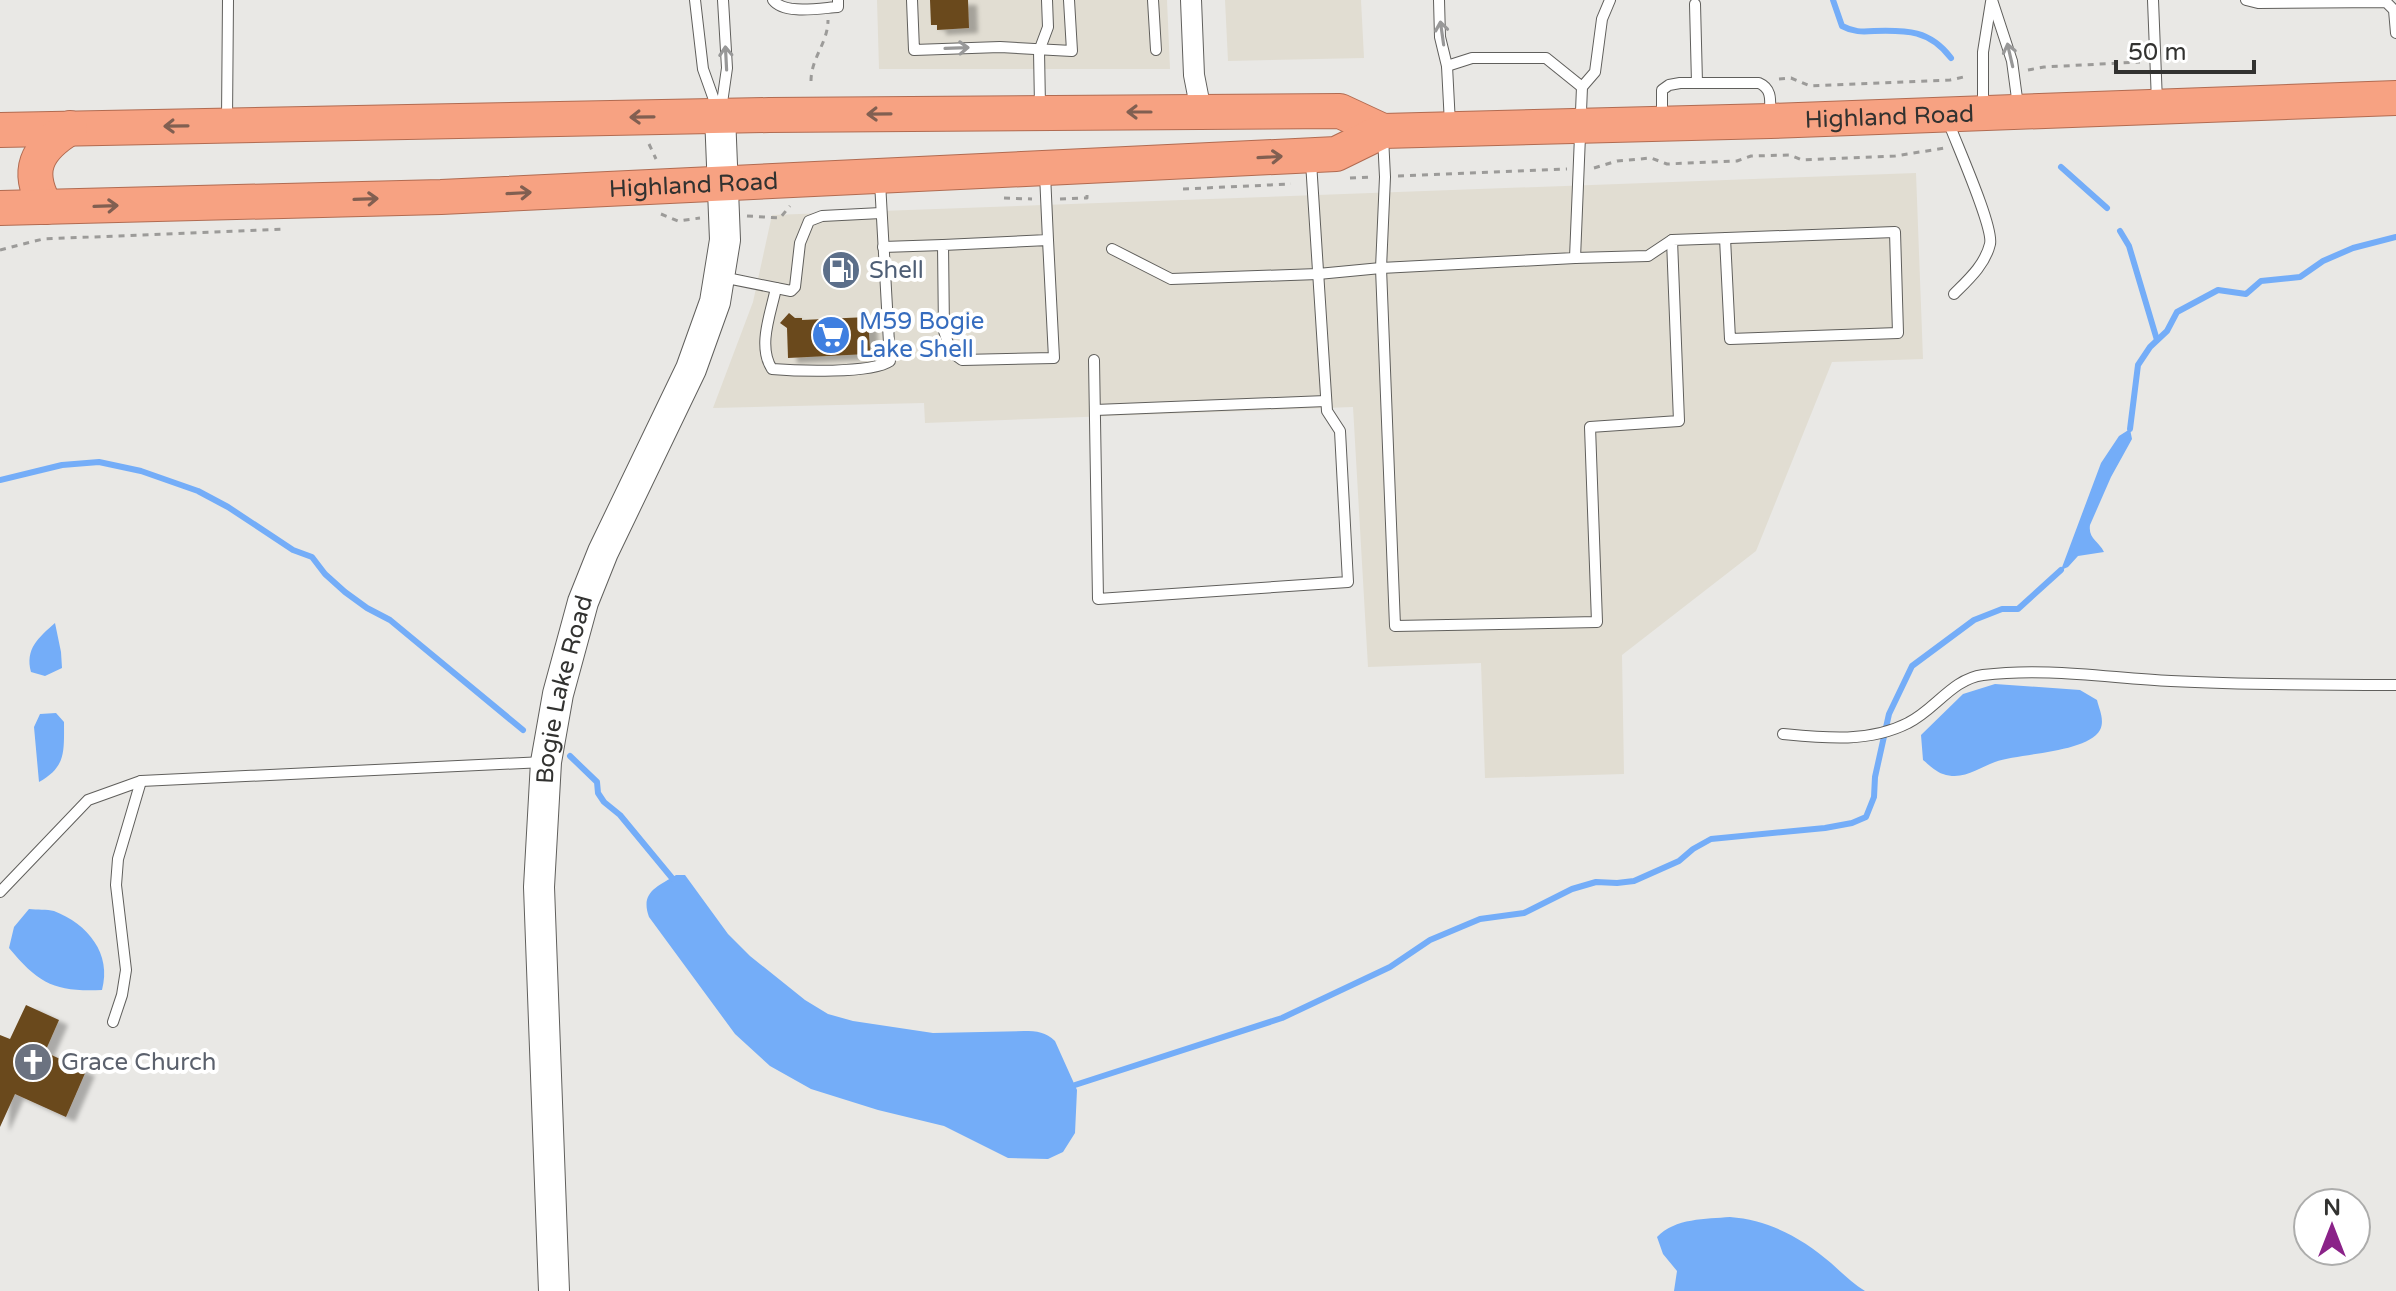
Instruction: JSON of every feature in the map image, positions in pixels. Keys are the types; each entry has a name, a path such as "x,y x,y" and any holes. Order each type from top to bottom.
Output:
{"highway":[{"name":"Highland Road","path":"0,208 441,197 879,176 1046,184 1311,168 1383,131 1770,121 1951,130 1983,114 2396,98"},
{"path":"1183,175 1205,143 1207,132 1201,111"},
{"name":"Highland Road","path":"0,130 720,115 1340,111 1383,131"},
{"path":"46,207 35,180 38,159 53,138 70,128"}],"main road":[{"name":"Bogie Lake Road","path":"554,1291 539,887 546,762 558,694 583,602 603,552 691,369 721,277 725,240 720,115"}],"street":[{"path":"1191,0 1194,75 1201,111"}],"lane":[{"path":"227,125 228,0"},
{"name":"Bogie Lake Road","path":"695,0 703,69 720,115"},
{"name":"Bogie Lake Road","path":"720,115 727,68 723,0"},
{"path":"773,0 780,8 835,5"},
{"path":"912,0 914,50 1000,47 1072,51 1069,0"},
{"path":"1041,112 1039,51 1048,27 1047,0"},
{"path":"1153,0 1156,50"},
{"path":"1439,0 1440,37 1447,66 1450,130"},
{"path":"1575,258 1582,87 1595,72 1602,19 1610,0"},
{"path":"1992,0 2007,40 2018,112"},
{"path":"1983,114 1983,52 1992,0"},
{"path":"2153,0 2157,107"},
{"path":"2246,0 2258,3 2386,2 2393,5 2396,33"},
{"path":"1695,4 1697,83"},
{"path":"1447,66 1472,58 1546,58 1582,87"},
{"path":"1662,124 1662,90 1669,85 1697,83 1759,83 1766,86 1769,91 1770,121"},
{"path":"1951,130 1991,242 1978,270 1954,294"},
{"path":"1383,131 1385,177 1381,268 1395,626 1597,622 1590,427 1679,421 1672,240"},
{"path":"1094,360 1098,599 1348,582 1340,431 1327,411 1326,401 1311,168"},
{"path":"776,288 765,353 772,369 795,372 883,365 890,361 879,176"},
{"path":"943,245 944,331 951,352 962,360 1054,358 1046,184"},
{"path":"721,277 791,291 795,287 803,229 814,217 881,213"},
{"path":"1112,249 1171,279 1648,256 1672,240 1725,238 1895,232 1898,333 1730,339 1725,238"},
{"path":"883,247 1048,240"},
{"path":"1095,410 1326,401"},
{"path":"1783,734 1830,739 1874,735 1908,723 1954,686 1979,675 2017,672 2174,681 2396,685"},
{"path":"0,892 88,800 141,781 546,762"},
{"path":"113,1022 126,970 116,885 118,859 141,781"}],"path":[{"path":"811,81 811,68 827,34 835,5"},
{"path":"2013,71 2155,61"},
{"path":"1766,86 1781,78 1791,78 1810,86 1950,80 1983,74"},
{"path":"1183,175 1189,190 1284,186 1311,168 1385,177 1602,167 1617,161 1651,158 1667,164 1737,161 1751,156 1790,155 1802,160 1895,156 1951,130"},
{"path":"648,136 651,150 661,165"},
{"path":"1004,198 1046,184 1087,198 1087,185"},
{"path":"756,216 780,218 790,205"}],"shaded area":[{"path":"877,0 1167,0 1170,69 879,69"},
{"path":"1225,0 1361,0 1364,58 1228,61"},
{"path":"1916,173 1923,359 1832,362 1756,551 1622,655 1624,774 1485,778 1481,663 1368,667 1353,407 925,423 924,403 713,408 753,302 772,215"}],"water":[{"path":"2130,429 2132,439 2090,525 2092,537 2104,552 2078,556 2061,570 2101,463 2119,436"},
{"path":"55,623 62,668 45,676 31,672 31,650"},
{"path":"1995,684 2080,690 2097,700 2102,718 2100,730 2093,738 2068,748 2006,759 1964,775 1950,776 1935,770 1923,760 1921,735 1963,694"},
{"path":"56,713 64,722 62,758 54,771 39,782 34,727 40,714"},
{"path":"676,875 685,875 728,934 750,956 805,1000 828,1014 853,1021 933,1033 1029,1031 1052,1038 1077,1090 1075,1133 1063,1152 1048,1159 1008,1158 944,1126 811,1089 770,1066 735,1034 649,917 647,902 652,891"},
{"path":"29,909 54,911 87,932 104,964 102,990 72,989 49,983 39,978 9,948 14,927"},
{"path":"1730,1217 1771,1226 1797,1238 1865,1291 1674,1291 1677,1271 1663,1254 1657,1237 1682,1223"}],"building":[{"path":"930,0 968,0 969,28 937,30 937,25 931,25"},
{"path":"789,313 802,320 868,317 870,350 867,354 788,358 787,328 780,323"},
{"name":"Grace Church","path":"26,1005 59,1020 45,1052 86,1071 66,1117 15,1094 0,1127 0,1035 10,1039"}],"waterway":[{"path":"1833,0 1842,26 1858,31 1917,34 1935,42 1951,58"},
{"path":"2061,167 2107,208"},
{"path":"2120,231 2129,246 2157,340"},
{"path":"2130,429 2138,365 2150,347 2167,331 2177,312 2218,290 2246,294 2261,281 2300,277 2323,261 2353,248 2396,237"},
{"path":"0,480 62,465 99,462 141,471 198,491 293,550 312,557 345,592 390,620 523,730"},
{"path":"1075,1085 1282,1018 1390,967 1430,940 1480,919 1524,913 1572,889 1596,882 1634,881 1679,861 1711,839 1825,828 1866,817 1874,797 1875,777 1889,714 1912,666 1974,620 2002,609 2018,609 2061,570"},
{"path":"570,756 597,782 598,793 604,802 620,815 672,878"}],"place":[{"name":"Shell","path":"841,270"},
{"name":"M59 Bogie Lake Shell","path":"831,335"},
{"name":"Grace Church","path":"33,1062"}]}
